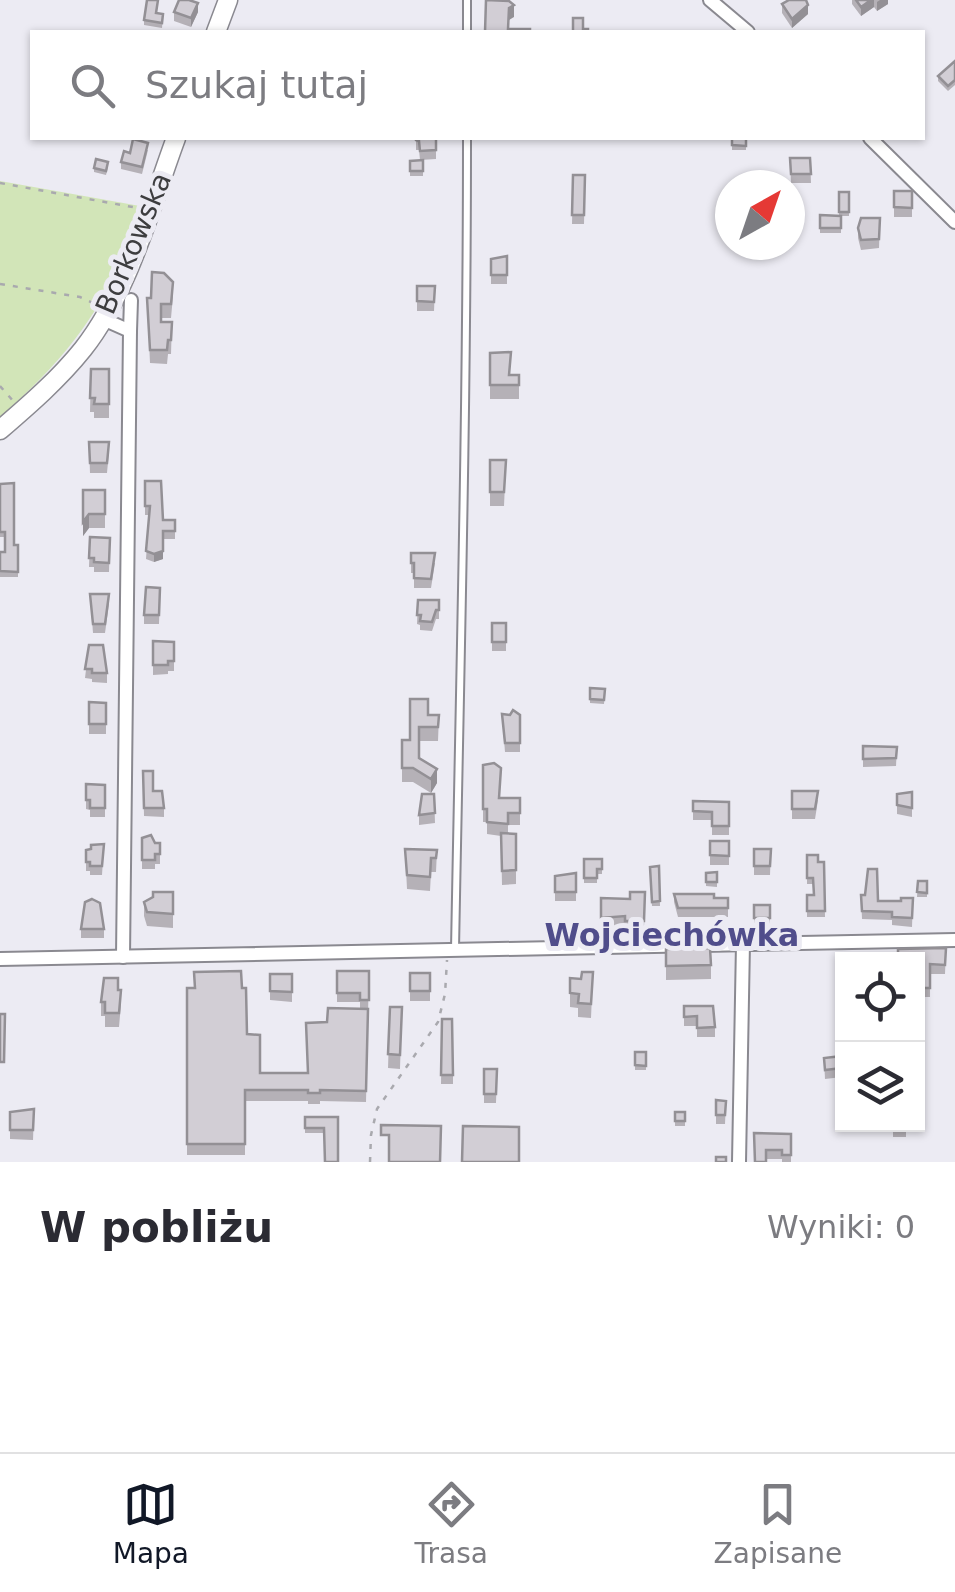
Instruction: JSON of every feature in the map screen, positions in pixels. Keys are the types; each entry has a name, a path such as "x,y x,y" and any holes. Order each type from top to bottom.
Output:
{"street":[{"path":"217,30 228,0"},
{"path":"710,0 746,30"},
{"name":"Borkowska","path":"0,430 66,368 103,320 121,283 142,209 175,140"},
{"path":"872,140 955,222"},
{"path":"123,957 132,300"},
{"path":"103,320 130,331"},
{"path":"0,959 955,940"},
{"path":"738,1162 742,942"}],"lane":[{"path":"467,0 467,30"},
{"path":"451,951 467,425 467,140"}],"path":[{"path":"0,183 142,209 132,221"},
{"path":"0,284 96,304 102,295"},
{"path":"0,386 12,399"},
{"path":"370,1162 370,1134 377,1109 438,1022 451,951"}],"green space":[{"path":"0,181 140,206 117,270 87,323 49,370 0,417"}],"building":[{"path":"147,0 158,0 156,13 163,14 162,23 144,20"},
{"path":"179,0 198,3 191,18 174,12"},
{"path":"486,0 509,1 514,5 509,8 508,29 530,29 530,30 485,30"},
{"path":"806,0 808,5 792,19 782,4"},
{"path":"573,18 583,18 583,29 588,30 573,30"},
{"path":"955,61 955,80 948,86 938,76"},
{"path":"133,140 148,143 142,167 121,162 124,151 130,153"},
{"path":"416,140 436,140 436,150 420,151"},
{"path":"732,140 746,140 746,146 732,145"},
{"path":"790,158 810,158 811,174 791,170"},
{"path":"96,159 108,162 106,171 94,168"},
{"path":"423,160 423,171 410,171 410,161"},
{"path":"573,175 585,175 584,215 572,215"},
{"path":"894,191 912,191 912,208 894,207"},
{"path":"839,192 849,192 849,212 839,212"},
{"path":"820,215 841,216 841,228 820,228"},
{"path":"861,218 880,218 879,239 861,240"},
{"path":"507,256 507,275 491,275 491,259"},
{"path":"152,272 164,273 173,282 171,304 161,304 161,322 172,322 167,350 150,350 147,298 151,298"},
{"path":"417,286 435,286 434,302 417,301"},
{"path":"511,352 509,375 519,375 519,385 490,385 490,353"},
{"path":"91,369 109,369 109,404 94,404 95,398 90,398"},
{"path":"89,442 109,442 107,463 90,463"},
{"path":"490,460 506,460 504,492 490,492"},
{"path":"145,481 161,481 163,520 175,520 175,531 163,531 163,551 154,554 146,551 150,506 145,506"},
{"path":"14,483 18,572 0,571 5,532 0,532 0,484"},
{"path":"83,490 105,490 105,514 89,514 83,522"},
{"path":"90,537 110,538 109,563 89,558"},
{"path":"411,553 435,553 431,579 414,578"},
{"path":"146,587 160,588 159,615 144,615"},
{"path":"90,594 109,594 105,624 93,624"},
{"path":"418,600 439,600 439,610 432,622 420,621"},
{"path":"492,623 506,623 506,642 492,642"},
{"path":"153,641 174,642 174,661 153,665"},
{"path":"89,645 103,645 107,673 85,669"},
{"path":"590,688 605,689 604,700 590,699"},
{"path":"410,699 428,699 428,715 439,715 438,727 419,727 419,758 437,769 431,779 413,768 402,768 402,740 410,740"},
{"path":"89,702 106,703 106,724 89,724"},
{"path":"513,710 520,715 520,743 505,743 502,714 510,715"},
{"path":"863,746 897,747 896,758 863,759"},
{"path":"494,763 501,768 499,798 520,798 520,813 508,813 508,824 487,822 487,809 483,809 483,765"},
{"path":"143,771 153,771 153,791 162,791 164,808 144,808"},
{"path":"86,784 105,785 105,808 90,808"},
{"path":"792,791 818,791 815,809 792,809"},
{"path":"912,792 912,808 897,805 897,794"},
{"path":"422,794 434,794 435,813 419,815"},
{"path":"693,801 729,802 729,826 712,826 712,812 693,811"},
{"path":"501,833 516,834 516,870 502,871"},
{"path":"151,835 155,843 160,843 160,854 155,854 155,860 142,860 142,838"},
{"path":"710,841 729,841 729,856 710,855"},
{"path":"104,844 102,866 90,866 86,850 91,845"},
{"path":"405,849 437,850 436,858 431,858 430,877 407,875"},
{"path":"754,849 771,849 770,866 754,866"},
{"path":"807,855 818,855 818,862 824,862 825,911 807,911 807,895 814,895 813,878 807,878"},
{"path":"584,859 602,859 597,878 584,878"},
{"path":"659,866 660,901 652,902 650,867"},
{"path":"868,869 877,869 878,901 913,898 912,918 892,917 892,912 862,911 861,895 865,895"},
{"path":"717,872 717,882 706,882 706,873"},
{"path":"576,873 576,892 555,892 555,876"},
{"path":"918,881 927,881 927,893 917,892"},
{"path":"153,892 173,892 173,914 147,912 144,902 153,897"},
{"path":"630,892 645,892 644,921 625,921 625,916 601,918 601,898 630,899"},
{"path":"674,894 714,894 714,898 728,898 728,908 678,908"},
{"path":"92,899 100,903 104,929 81,929 85,902"},
{"path":"754,905 770,905 770,918 754,918"},
{"path":"710,948 711,965 666,966 666,949"},
{"path":"946,948 945,965 930,964 930,988 925,988 925,952 898,949"},
{"path":"241,971 242,988 246,988 247,1034 260,1035 260,1073 308,1073 306,1023 327,1022 328,1008 368,1009 366,1091 245,1090 245,1144 187,1144 187,988 195,988 194,972"},
{"path":"337,971 369,971 369,1000 360,1000 360,993 337,993"},
{"path":"582,972 593,972 591,1004 578,1003 579,994 570,993 570,978 581,979"},
{"path":"410,973 430,973 430,991 410,991"},
{"path":"270,974 292,974 292,992 270,991"},
{"path":"104,978 118,978 119,1013 105,1013 105,1002 101,1002"},
{"path":"684,1006 713,1006 715,1027 697,1028 697,1016 684,1017"},
{"path":"390,1007 402,1007 400,1055 388,1054"},
{"path":"0,1014 5,1014 4,1062 0,1062"},
{"path":"442,1019 452,1019 453,1075 441,1075"},
{"path":"635,1052 646,1052 646,1066 635,1065"},
{"path":"835,1057 835,1069 825,1070 824,1058"},
{"path":"484,1069 497,1069 496,1094 484,1094"},
{"path":"716,1100 726,1101 725,1115 716,1115"},
{"path":"34,1109 33,1130 10,1130 10,1112"},
{"path":"675,1112 685,1112 685,1121 675,1121"},
{"path":"305,1117 338,1117 338,1162 325,1162 324,1128 305,1128"},
{"path":"381,1125 441,1126 440,1162 389,1162 389,1135 381,1135"},
{"path":"463,1126 519,1127 519,1162 462,1162"},
{"path":"754,1133 791,1134 791,1155 782,1155 782,1150 766,1150 766,1162 755,1162"}],"district":[{"name":"Wojciechówka","path":"672,935"}]}
